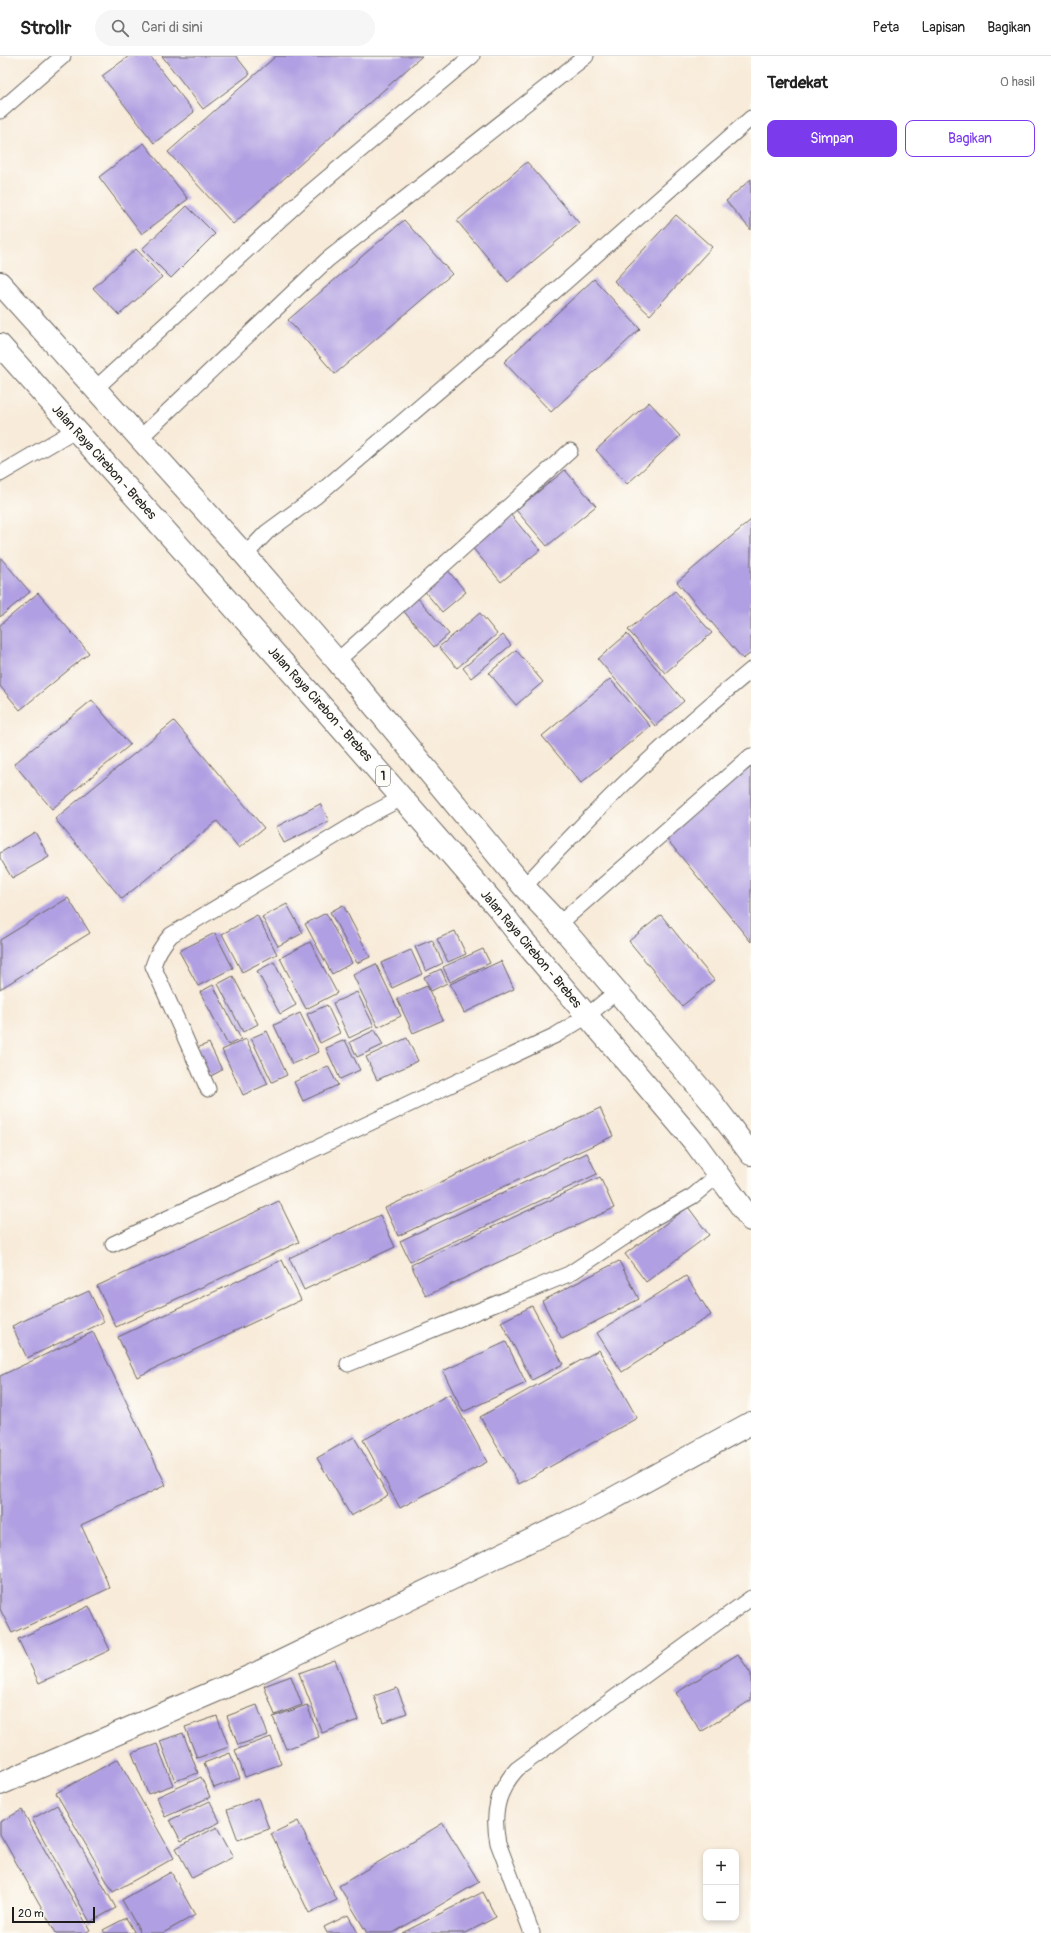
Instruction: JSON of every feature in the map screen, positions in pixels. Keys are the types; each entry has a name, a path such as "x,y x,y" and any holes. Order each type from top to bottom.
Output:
{"main road":[{"path":"0,283 245,554 337,661 524,887 559,924 710,1100 751,1154"},
{"name":"Jalan Raya Cirebon - Brebes","path":"0,345 499,909 587,1016 696,1144 751,1220"},
{"path":"499,909 524,887"},
{"path":"0,1784 267,1668 583,1515 751,1423"}],"lane":[{"path":"0,110 63,56"},
{"path":"96,388 307,195 472,56"},
{"path":"140,438 327,260 586,56"},
{"path":"245,554 267,532 315,497 564,284 751,118"},
{"path":"0,474 75,430"},
{"path":"337,661 570,451"},
{"path":"524,887 554,854 698,714 751,670"},
{"path":"559,924 751,756"},
{"path":"208,1089 153,966 156,955 161,946 171,935 373,813 402,798"},
{"path":"113,1244 556,1035 587,1016 616,992"},
{"path":"348,1364 569,1274 652,1219 692,1196 718,1175"},
{"path":"532,1933 498,1843 496,1829 497,1806 506,1781 517,1769 751,1598"}],"building":[{"path":"129,56 150,56 194,112 154,143 102,76"},
{"path":"162,56 236,56 250,74 203,109"},
{"path":"276,56 422,56 233,224 168,152"},
{"path":"144,143 188,199 142,234 99,177"},
{"path":"527,162 579,223 508,282 457,221"},
{"path":"751,179 751,230 726,201"},
{"path":"187,206 215,234 171,278 142,249"},
{"path":"676,215 712,247 650,315 614,281"},
{"path":"404,220 452,274 335,374 288,320"},
{"path":"136,249 162,277 119,315 93,288"},
{"path":"594,279 640,329 551,412 504,362"},
{"path":"649,402 680,436 627,484 596,450"},
{"path":"565,470 596,506 547,546 516,510"},
{"path":"510,514 540,550 501,582 471,546"},
{"path":"751,520 751,653 743,659 677,582"},
{"path":"0,557 30,592 0,617"},
{"path":"445,567 466,592 442,612 421,587"},
{"path":"675,591 712,633 665,673 628,630"},
{"path":"38,593 89,653 20,710 0,686 0,625"},
{"path":"416,596 449,634 434,647 401,608"},
{"path":"480,613 497,634 457,668 439,647"},
{"path":"627,634 684,701 655,726 598,659"},
{"path":"503,635 511,645 471,678 463,668"},
{"path":"516,650 543,682 516,705 489,673"},
{"path":"610,679 650,726 581,783 542,736"},
{"path":"92,700 130,745 52,809 14,764"},
{"path":"174,721 264,828 239,848 217,821 122,899 55,819"},
{"path":"751,767 751,942 665,837"},
{"path":"320,804 329,821 284,843 276,827"},
{"path":"35,832 49,857 12,878 0,858 0,853"},
{"path":"68,898 90,933 0,989 0,940"},
{"path":"287,904 303,933 278,946 262,917"},
{"path":"343,905 370,957 357,963 330,912"},
{"path":"326,913 352,963 332,974 305,924"},
{"path":"257,915 277,954 242,972 222,934"},
{"path":"661,915 714,980 682,1006 629,941"},
{"path":"455,931 466,954 448,962 437,939"},
{"path":"215,933 233,968 198,986 179,951"},
{"path":"432,940 443,963 426,971 415,947"},
{"path":"310,942 337,993 306,1009 280,958"},
{"path":"483,949 490,963 450,982 443,967"},
{"path":"411,950 422,974 392,988 381,963"},
{"path":"501,961 514,989 464,1013 450,984"},
{"path":"274,962 296,1005 280,1014 257,971"},
{"path":"376,964 401,1016 378,1027 353,975"},
{"path":"441,969 447,983 431,991 424,977"},
{"path":"233,976 258,1024 243,1032 218,984"},
{"path":"213,985 241,1039 228,1045 200,992"},
{"path":"427,986 443,1020 413,1033 397,999"},
{"path":"357,992 374,1026 349,1038 333,1003"},
{"path":"327,1005 340,1033 320,1043 307,1014"},
{"path":"300,1013 319,1052 292,1064 274,1025"},
{"path":"375,1030 383,1045 357,1057 350,1042"},
{"path":"267,1031 287,1075 272,1082 251,1038"},
{"path":"407,1038 418,1061 377,1080 366,1057"},
{"path":"246,1039 268,1084 243,1095 222,1050"},
{"path":"345,1040 360,1070 340,1079 326,1048"},
{"path":"209,1043 222,1070 209,1077 195,1049"},
{"path":"328,1066 338,1085 303,1101 294,1082"},
{"path":"600,1108 613,1136 398,1236 385,1208"},
{"path":"587,1153 597,1174 410,1262 400,1241"},
{"path":"600,1177 614,1208 426,1296 411,1265"},
{"path":"279,1201 299,1242 116,1327 97,1286"},
{"path":"688,1207 709,1235 646,1282 625,1254"},
{"path":"380,1215 395,1247 304,1290 289,1258"},
{"path":"282,1260 301,1300 137,1377 118,1337"},
{"path":"619,1261 639,1299 562,1339 542,1301"},
{"path":"686,1276 711,1315 622,1372 597,1333"},
{"path":"89,1291 104,1322 27,1358 12,1326"},
{"path":"532,1306 563,1364 532,1380 501,1322"},
{"path":"93,1332 166,1485 81,1525 110,1588 12,1633 0,1609 0,1376"},
{"path":"506,1342 526,1383 463,1412 443,1371"},
{"path":"599,1350 637,1418 519,1484 480,1417"},
{"path":"450,1394 487,1462 400,1508 363,1440"},
{"path":"354,1437 388,1495 351,1516 317,1458"},
{"path":"89,1606 110,1650 39,1683 18,1639"},
{"path":"738,1654 751,1674 751,1700 701,1732 676,1693"},
{"path":"335,1660 358,1720 322,1733 299,1673"},
{"path":"291,1676 302,1705 275,1715 264,1686"},
{"path":"397,1688 407,1713 383,1722 374,1696"},
{"path":"257,1705 268,1735 238,1745 227,1716"},
{"path":"307,1705 319,1737 286,1749 273,1717"},
{"path":"217,1716 229,1747 197,1758 185,1727"},
{"path":"183,1733 198,1773 175,1781 160,1741"},
{"path":"271,1737 281,1764 245,1777 235,1750"},
{"path":"157,1744 173,1785 148,1794 132,1753"},
{"path":"230,1753 240,1778 214,1788 204,1763"},
{"path":"118,1759 174,1858 113,1892 56,1793"},
{"path":"201,1777 210,1797 165,1817 157,1797"},
{"path":"258,1798 269,1829 238,1840 227,1810"},
{"path":"210,1801 220,1822 181,1841 170,1820"},
{"path":"57,1805 116,1908 90,1922 32,1819"},
{"path":"22,1810 90,1930 85,1933 56,1933 0,1834 0,1822"},
{"path":"298,1821 337,1900 309,1913 271,1834"},
{"path":"443,1823 479,1882 393,1933 367,1933 339,1886"},
{"path":"217,1827 233,1857 192,1878 176,1848"},
{"path":"171,1872 195,1915 163,1933 141,1933 122,1900"},
{"path":"483,1892 496,1917 466,1933 402,1933"},
{"path":"348,1915 358,1933 327,1933 324,1927"},
{"path":"126,1918 135,1933 105,1933 103,1930"}]}
